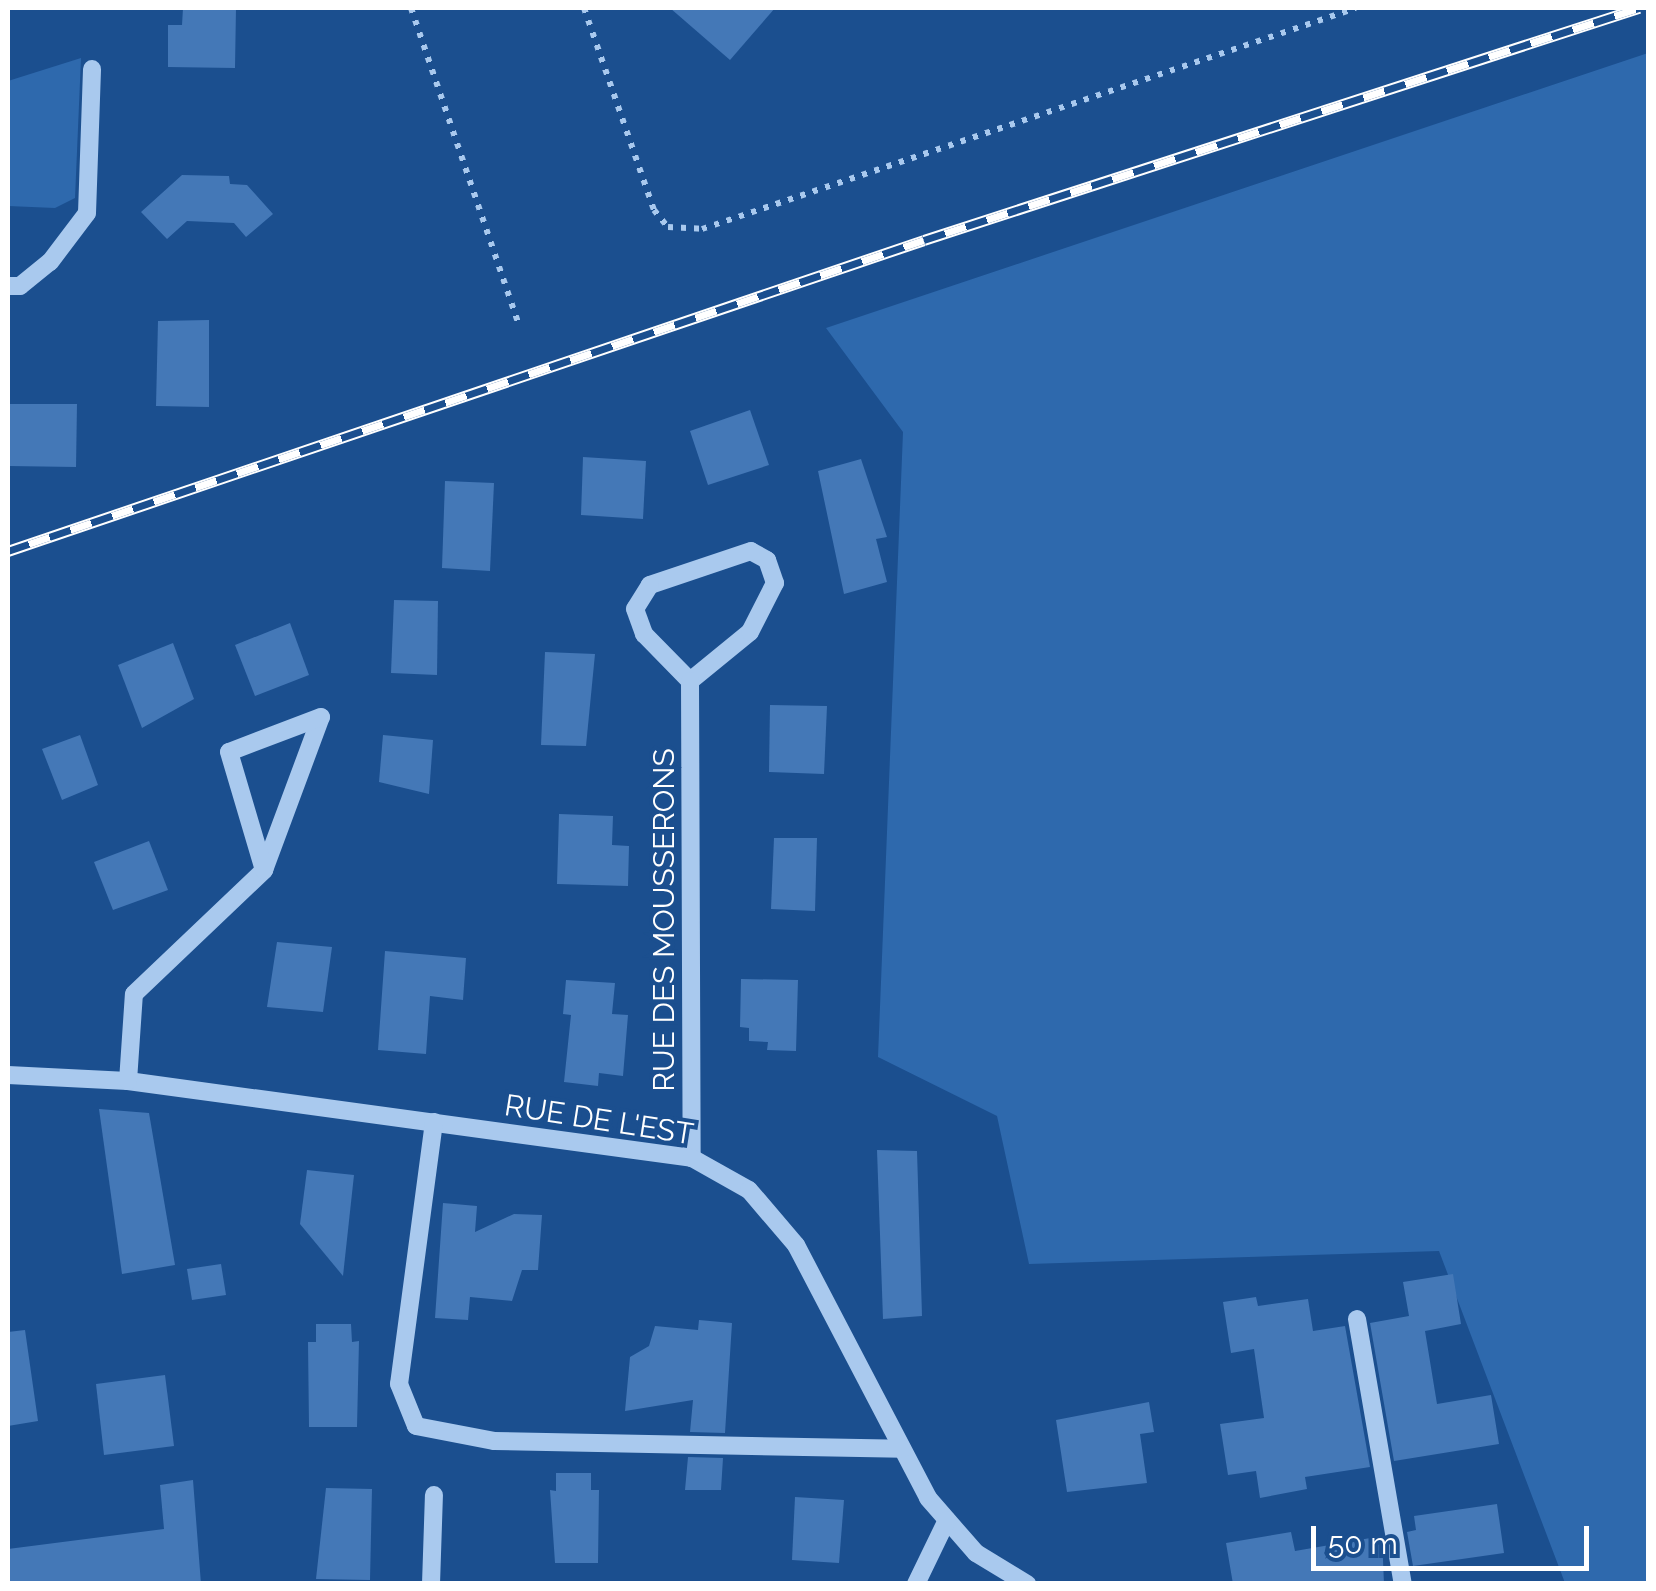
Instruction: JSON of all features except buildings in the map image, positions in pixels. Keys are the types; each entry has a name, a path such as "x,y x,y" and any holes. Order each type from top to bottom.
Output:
{"street":[{"path":"8,286 20,286 50,262 87,213 92,68"},
{"path":"751,551 768,560 774,583 750,632 690,682 644,634 635,609 650,585 751,551"},
{"name":"RUE DES MOUSSERONS","path":"690,682 692,1158"},
{"path":"128,1081 134,994 264,870 322,717 229,752 264,870"},
{"name":"RUE DE L'EST","path":"8,1075 128,1081 692,1158 749,1190 796,1245 902,1449 948,1520 976,1554 1027,1584"},
{"path":"434,1122 399,1384 416,1426 494,1442 902,1449"},
{"path":"1357,1319 1404,1584"},
{"path":"431,1584 434,1495"},
{"path":"916,1584 948,1520"}],"path":[{"path":"411,8 518,322"},
{"path":"584,8 654,210 668,228 702,229 1356,8"}],"shaded area":[{"path":"1648,53 1648,1583 1565,1583 1439,1251 1029,1264 997,1116 878,1057 903,432 826,328"},
{"path":"81,58 75,198 55,208 8,206 8,81"}],"railway":[{"path":"8,551 924,240 1639,8"}]}
